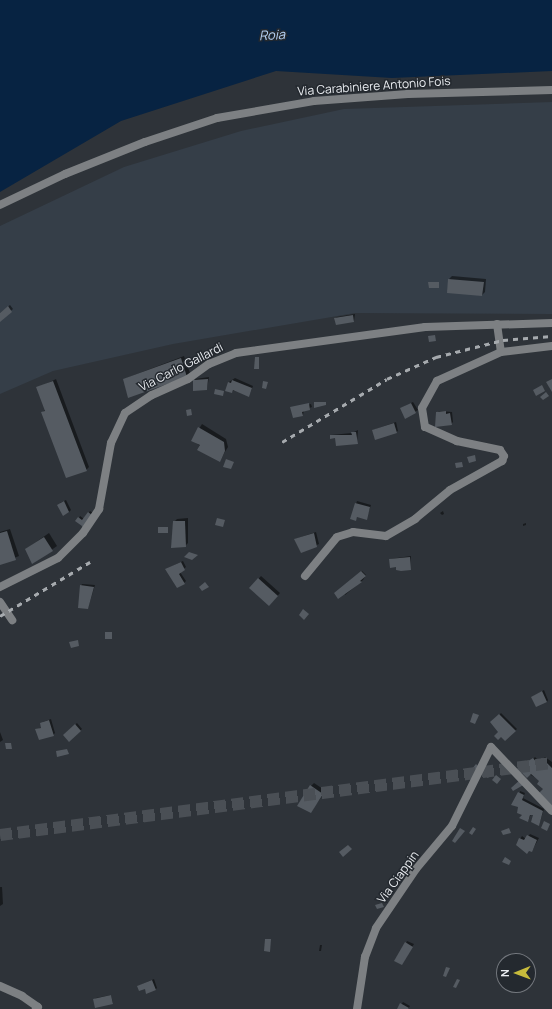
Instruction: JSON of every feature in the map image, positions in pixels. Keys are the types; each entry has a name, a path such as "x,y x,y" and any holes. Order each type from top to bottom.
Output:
{"street":[{"name":"Via Carabiniere Antonio Fois","path":"0,205 65,174 138,145 217,118 314,101 416,94 552,90"},
{"name":"Via Carlo Gallardi","path":"0,587 58,558 83,533 99,508 111,443 125,412 152,395 188,379 209,364 236,353 425,327 552,323"},
{"path":"497,324 501,352"},
{"path":"305,576 337,537 353,532 381,536 391,533 415,519 450,490 502,461 504,456 500,450 457,441 426,428 421,413 425,398 437,381 501,352 552,346"},
{"path":"0,602 12,620"},
{"name":"Via Ciappin","path":"357,1009 365,957 376,928 416,869 452,826 491,747 552,811"},
{"path":"0,986 22,996 38,1007 36,1009"}],"shaded area":[{"path":"552,102 552,314 355,313 173,344 53,371 0,394 0,226 124,167 241,131 344,109"}],"water":[{"name":"Roia","path":"0,0 552,0 552,71 392,78 276,71 121,121 0,192"}],"building":[{"path":"448,279 484,282 482,296 447,293"},
{"path":"428,282 439,282 439,288 429,288"},
{"path":"8,306 12,312 0,322 0,313"},
{"path":"353,315 354,322 336,325 334,318"},
{"path":"435,335 436,341 429,342 428,336"},
{"path":"255,357 259,357 259,369 254,369"},
{"path":"181,358 187,377 128,398 123,379"},
{"path":"208,379 207,390 193,391 193,380"},
{"path":"552,379 552,392 546,382"},
{"path":"232,380 252,388 249,397 233,390 232,393 225,391 228,382 231,383"},
{"path":"53,381 87,471 66,478 41,412 45,411 36,387"},
{"path":"263,381 268,382 266,389 262,388"},
{"path":"542,385 545,391 536,396 533,390"},
{"path":"215,389 224,391 223,396 214,394"},
{"path":"546,392 549,396 543,400 540,397"},
{"path":"314,402 326,402 326,405 314,408"},
{"path":"309,403 310,410 302,412 303,416 293,418 290,407"},
{"path":"411,403 416,413 405,419 400,408"},
{"path":"191,409 192,415 187,416 186,410"},
{"path":"446,411 446,414 450,413 452,425 435,427 436,412"},
{"path":"394,423 397,433 375,440 372,430"},
{"path":"198,427 224,442 225,451 220,462 197,450 200,445 191,441"},
{"path":"351,432 356,432 358,444 336,446 335,438 330,439 330,435 352,435"},
{"path":"475,455 476,461 469,463 467,457"},
{"path":"226,459 234,462 231,469 223,467"},
{"path":"462,462 463,467 456,468 455,463"},
{"path":"64,501 69,512 63,516 57,505"},
{"path":"355,503 370,507 367,520 357,517 356,521 350,519"},
{"path":"88,512 92,515 83,529 82,526 75,521 78,517 82,520"},
{"path":"217,518 225,520 223,527 215,525"},
{"path":"173,521 185,521 186,547 171,548"},
{"path":"158,527 168,527 168,533 158,533"},
{"path":"7,531 16,560 0,565 0,533"},
{"path":"314,533 317,547 301,553 294,539"},
{"path":"44,537 53,551 32,564 25,549"},
{"path":"189,552 198,555 192,560 184,557"},
{"path":"410,557 411,570 401,571 396,570 396,567 390,568 389,559"},
{"path":"181,562 185,570 179,574 185,584 177,588 165,569"},
{"path":"361,571 366,576 360,581 362,582 338,599 334,593"},
{"path":"258,578 278,596 269,606 249,588"},
{"path":"205,582 209,587 202,591 199,587"},
{"path":"80,585 94,587 88,609 78,608"},
{"path":"303,609 309,614 304,620 299,615"},
{"path":"105,632 112,632 112,639 105,639"},
{"path":"78,640 79,646 71,648 69,642"},
{"path":"542,691 547,702 536,707 531,697"},
{"path":"473,713 479,715 475,724 470,722"},
{"path":"499,714 516,731 505,741 501,737 498,740 494,736 498,732 490,722"},
{"path":"49,720 54,736 39,740 35,729 41,728 40,723"},
{"path":"75,724 81,731 69,742 63,735"},
{"path":"5,743 11,743 12,749 6,749"},
{"path":"67,749 69,754 57,757 56,751"},
{"path":"533,758 537,763 542,758 552,768 552,806 539,793 543,789 537,784 539,781 531,774 527,778 517,768"},
{"path":"476,764 478,766 472,779 468,774"},
{"path":"490,767 494,769 488,778 484,775"},
{"path":"496,775 501,779 497,784 492,780"},
{"path":"521,779 525,784 513,791 511,788"},
{"path":"310,785 323,794 311,813 297,806"},
{"path":"518,792 524,795 522,800 543,811 539,826 531,822 533,815 530,815 528,822 519,818 522,815 517,813 518,807 511,805"},
{"path":"544,821 550,824 547,831 541,828"},
{"path":"473,827 476,829 472,835 469,833"},
{"path":"460,828 465,831 455,843 452,841"},
{"path":"509,828 511,833 503,835 501,831"},
{"path":"527,835 537,840 532,852 529,851 527,854 516,845 519,838 524,840"},
{"path":"348,845 352,849 343,857 339,852"},
{"path":"505,857 511,861 509,865 502,862"},
{"path":"382,903 384,907 377,909 375,905"},
{"path":"265,939 271,939 270,952 264,951"},
{"path":"405,942 413,947 402,965 394,961"},
{"path":"446,967 450,968 446,977 443,976"},
{"path":"457,979 460,980 456,988 453,987"},
{"path":"152,980 156,990 146,994 145,989 139,991 137,986"},
{"path":"111,995 113,1004 95,1008 93,999"},
{"path":"400,1003 409,1008 397,1009"}],"tunnel":[{"path":"0,835 552,763"}],"railway":[{"path":"282,442 387,379 436,357 503,340 552,336"},
{"path":"0,616 90,562"}]}
